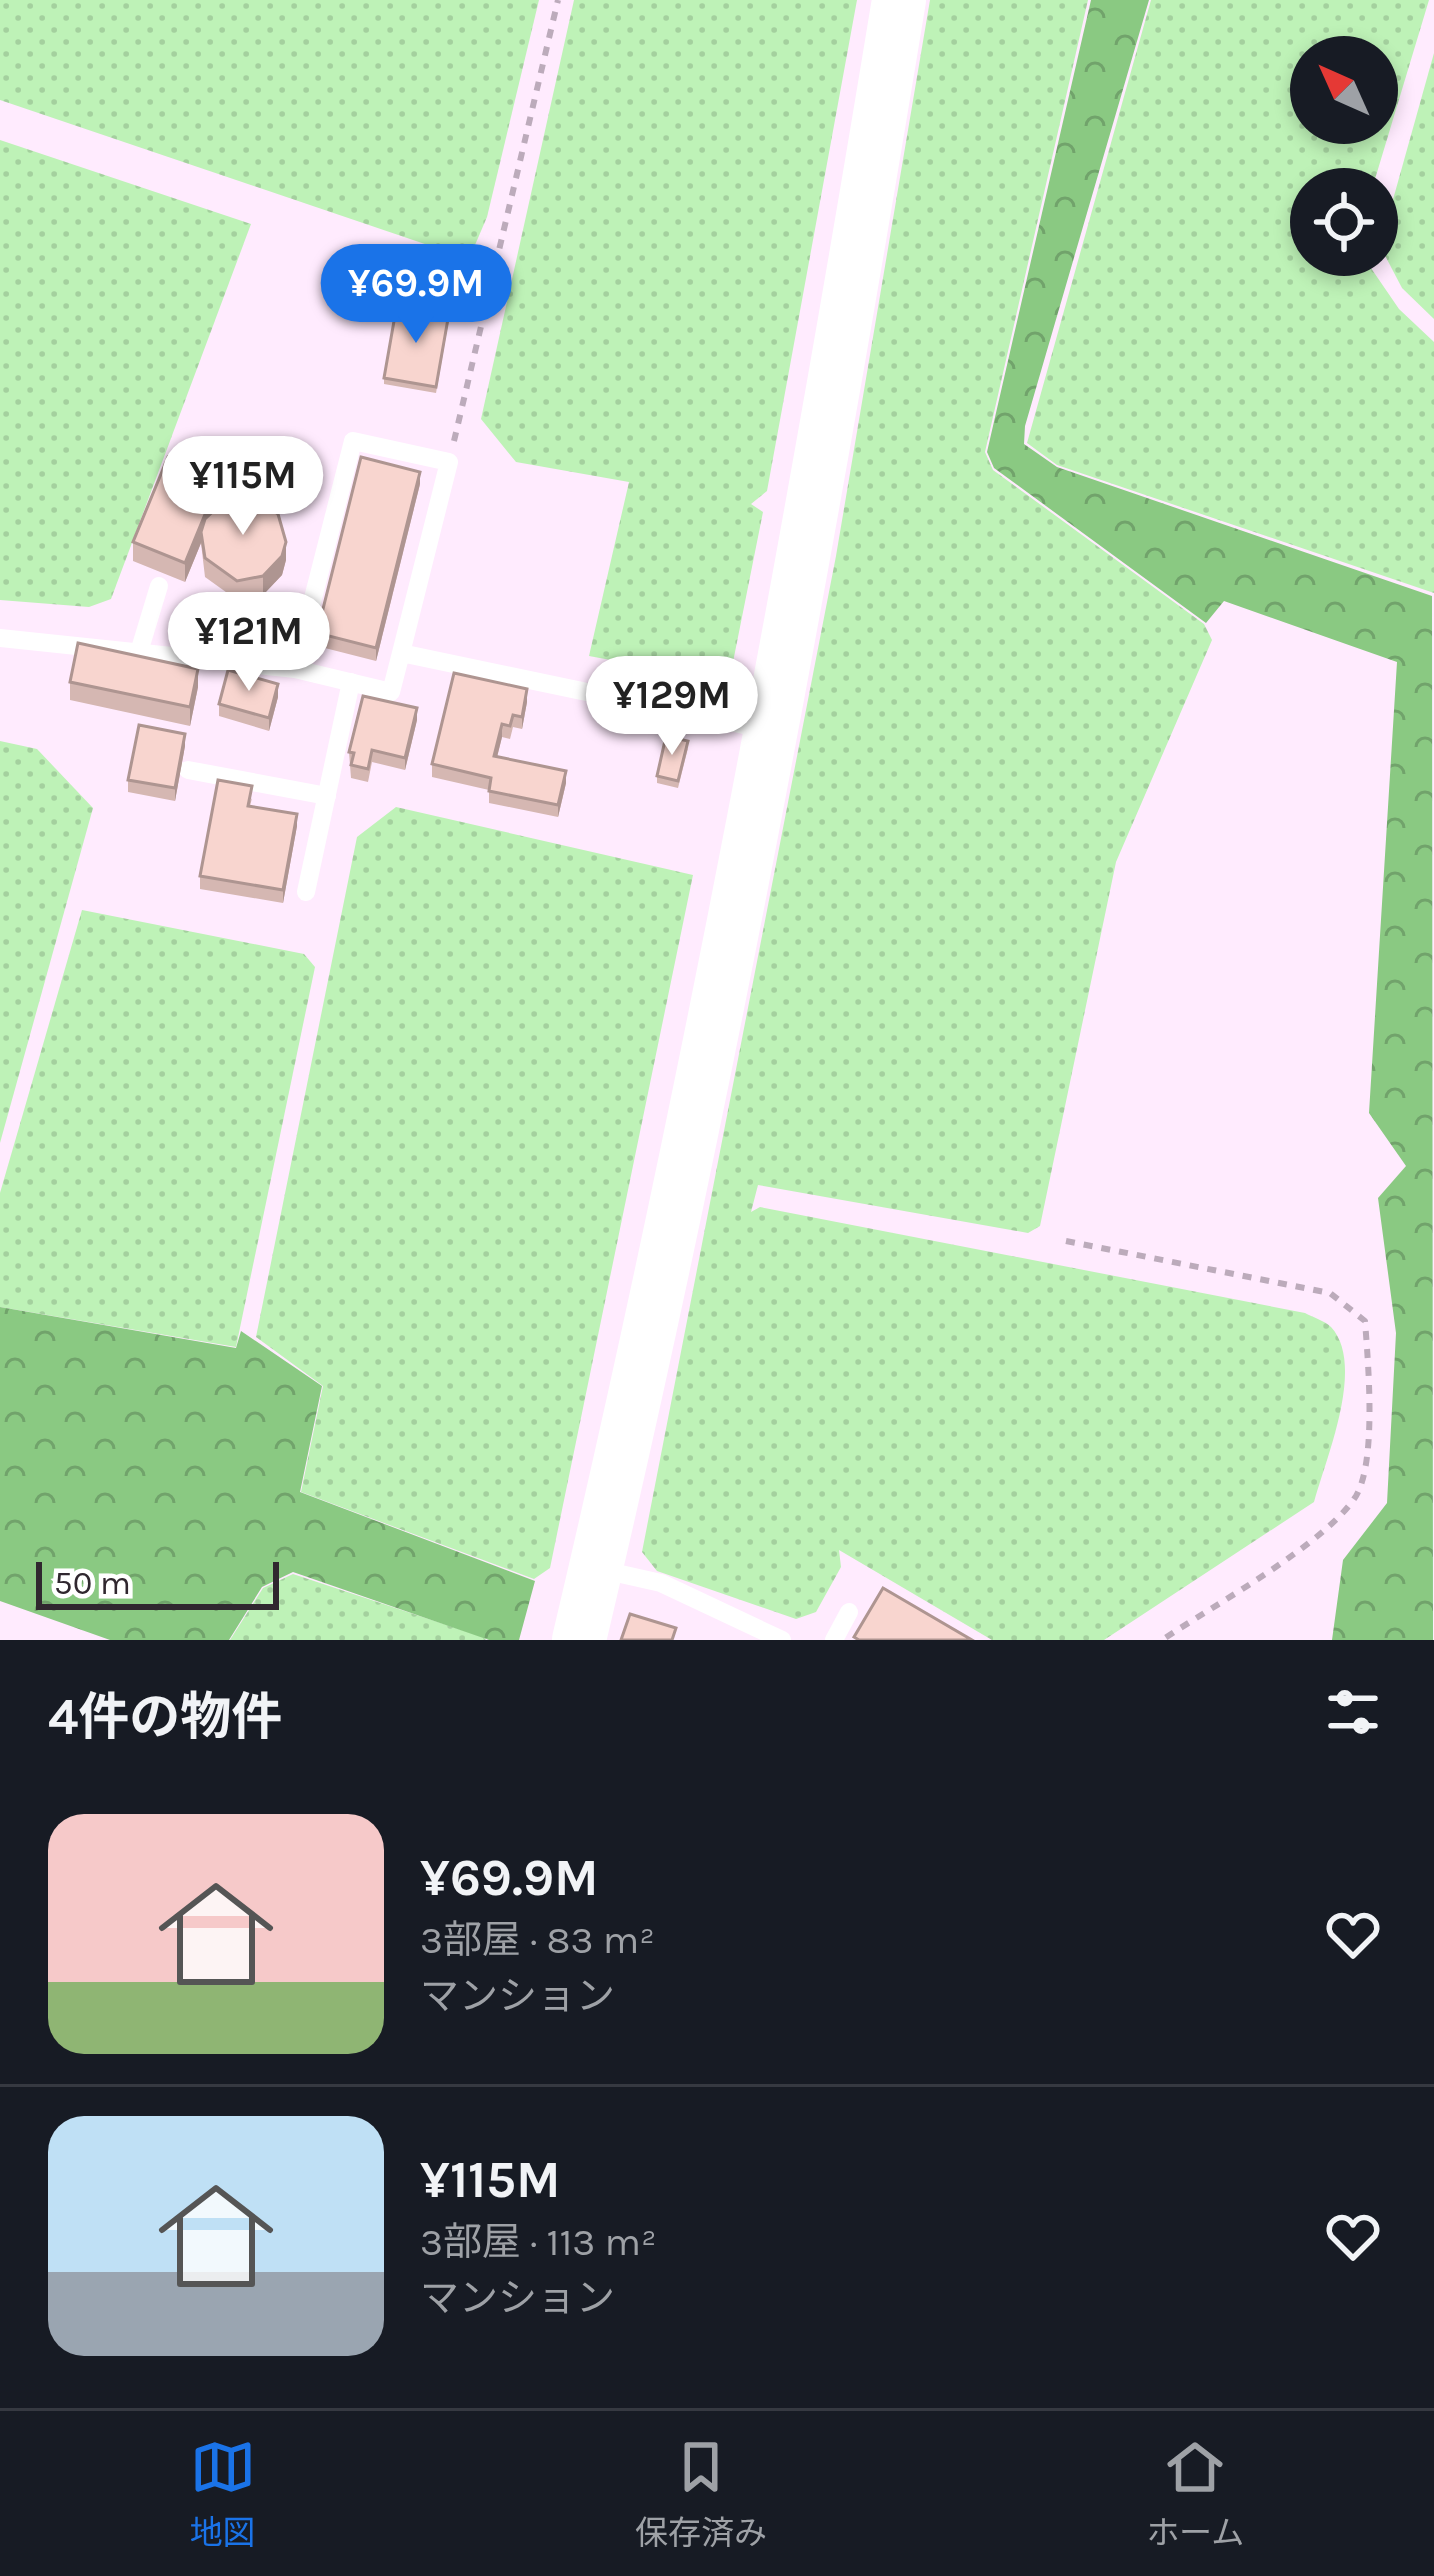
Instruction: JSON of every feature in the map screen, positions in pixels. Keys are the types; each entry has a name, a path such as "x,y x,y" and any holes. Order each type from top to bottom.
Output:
{"street":[{"path":"579,1640 671,1240 899,0"}],"lane":[{"path":"0,638 295,669 392,692 449,462 352,441 295,669"},
{"path":"139,652 159,586"},
{"path":"401,652 768,730"},
{"path":"306,892 351,682"},
{"path":"188,770 326,796"},
{"path":"596,1569 662,1583 782,1640"},
{"path":"834,1640 849,1612"}],"path":[{"path":"449,462 558,0"},
{"path":"1066,1241 1297,1284 1330,1293 1365,1321 1372,1403 1358,1494 1317,1535 1162,1640"}],"green space":[{"path":"0,0 539,0 487,217 469,259 0,100"},
{"path":"574,0 857,0 767,491 751,504 763,512 729,682 589,656 629,482 516,462 481,419"},
{"path":"930,0 1088,0 985,452 993,470 1204,624 1212,640 1116,862 1040,1226 1028,1233 758,1185 751,1212 760,1207 1305,1313 1331,1327 1341,1344 1344,1387 1314,1502 1104,1640 992,1640 839,1550 841,1567 816,1612 796,1619 657,1571 642,1552 836,556"},
{"path":"1091,0 1149,0 1025,426 1024,444 1057,467 1432,596 1433,1640 1332,1640 1343,1560 1387,1503 1396,1333 1378,1198 1406,1166 1369,1113 1397,662 1224,601 1206,623 994,468 987,452"},
{"path":"1151,0 1429,0 1398,103 1398,36 1290,36 1290,144 1386,144 1378,168 1290,168 1290,276 1376,276 1399,309 1434,342 1434,593 1057,465 1027,443"},
{"path":"1434,53 1434,319 1396,276 1398,182"},
{"path":"0,140 251,224 111,599 89,607 0,600"},
{"path":"0,741 37,749 93,808 0,1143"},
{"path":"396,807 693,875 550,1568 534,1579 301,1492 323,1386 256,1337 357,837"},
{"path":"82,910 304,954 315,967 236,1347 0,1307 0,1193"},
{"path":"0,1307 236,1348 241,1331 322,1386 300,1492 535,1581 519,1640 489,1640 293,1572 262,1587 229,1640 110,1640 0,1601"},
{"path":"293,1574 486,1640 230,1640 263,1588"}],"building":[{"path":"397,304 449,313 436,387 384,378"},
{"path":"168,457 220,478 185,563 133,542"},
{"path":"361,457 420,472 376,648 317,633"},
{"path":"254,497 278,514 286,542 282,556 263,576 237,581 205,558 201,532 205,519 225,500"},
{"path":"78,643 198,669 190,707 70,682"},
{"path":"228,670 278,684 269,718 219,704"},
{"path":"454,673 527,689 522,717 513,715 510,726 502,724 494,756 566,771 558,805 489,791 491,778 432,764"},
{"path":"363,696 417,708 405,758 372,750 368,769 351,765 354,753 349,752"},
{"path":"139,725 185,734 175,788 128,780"},
{"path":"666,736 688,741 678,781 657,776"},
{"path":"218,780 252,786 248,806 297,814 283,890 200,876"},
{"path":"883,1588 972,1640 859,1640 854,1637"},
{"path":"630,1614 676,1628 672,1640 621,1640"}]}
